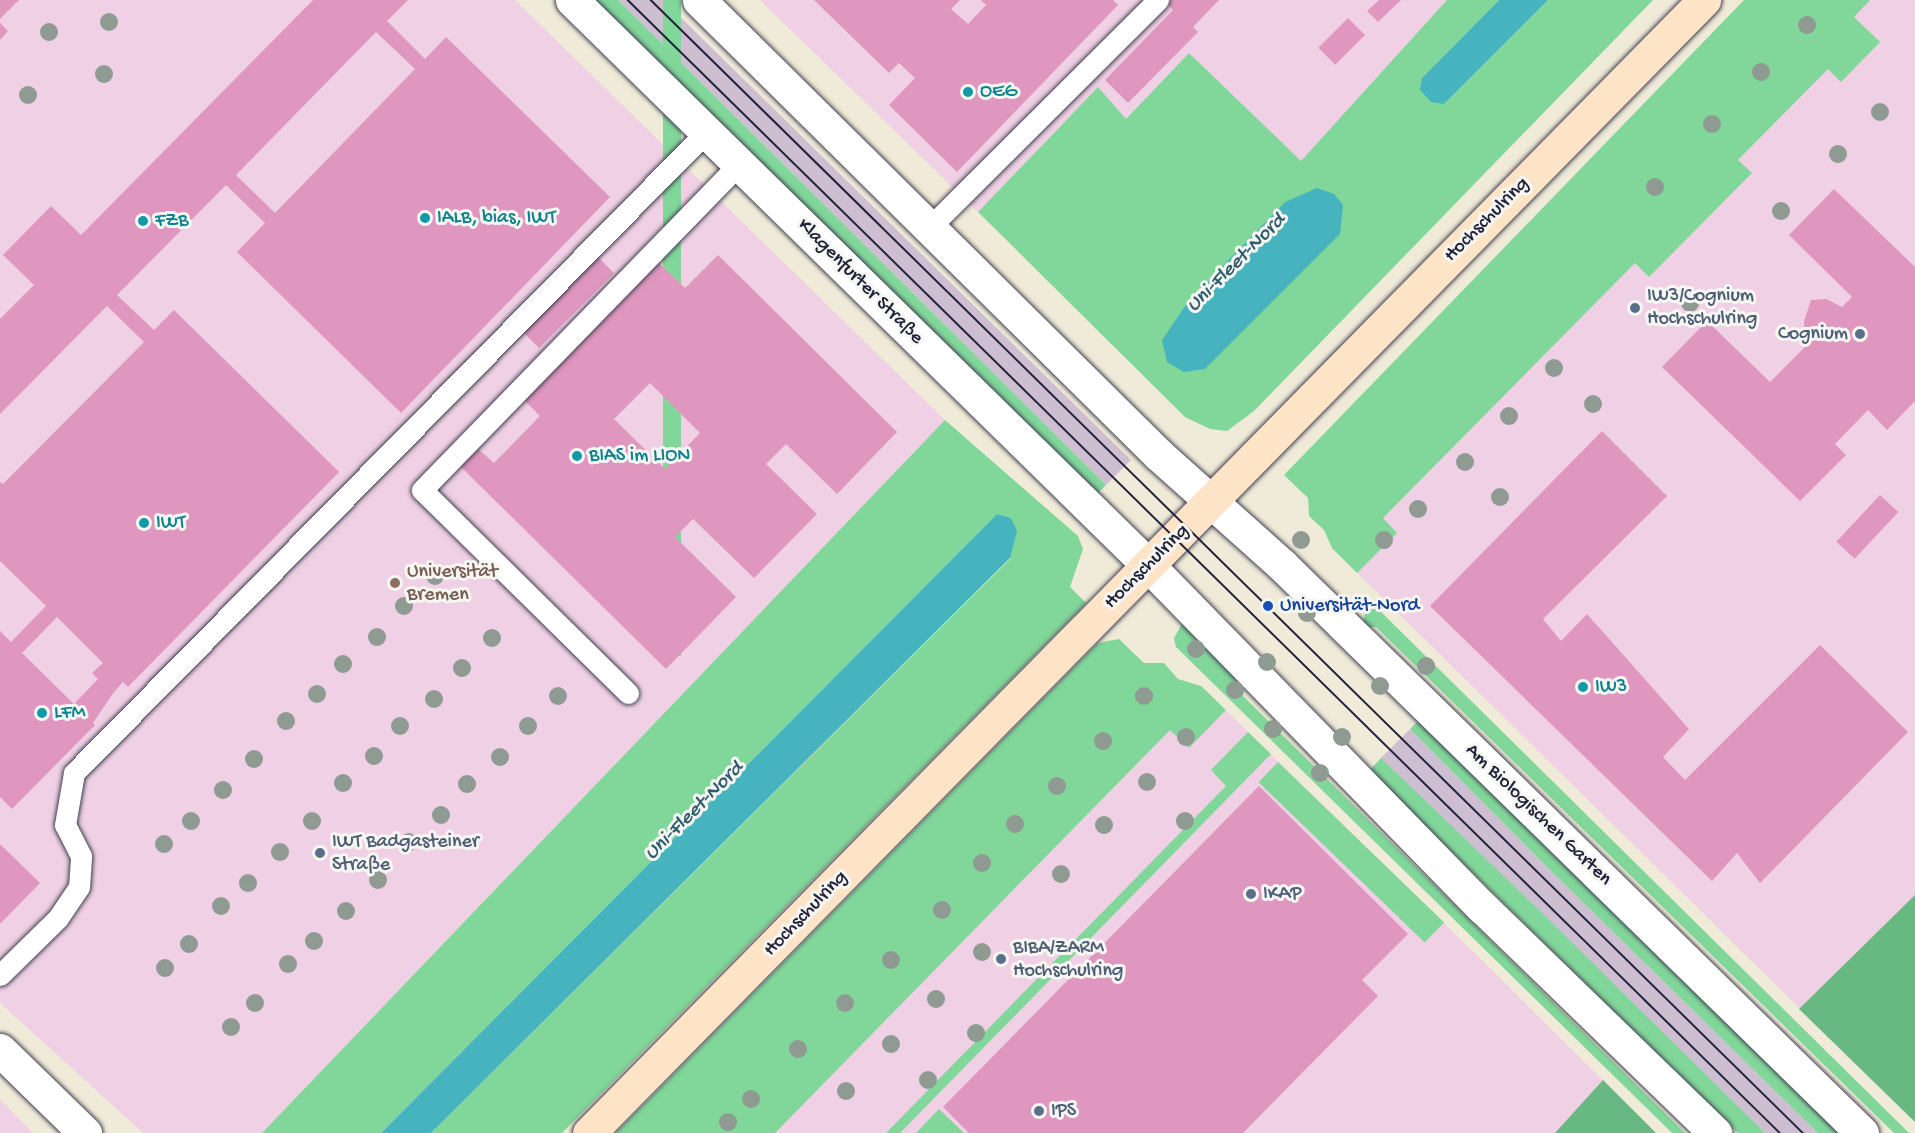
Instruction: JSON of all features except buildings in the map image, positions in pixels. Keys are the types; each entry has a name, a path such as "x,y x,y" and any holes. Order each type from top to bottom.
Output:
{"street":[{"name":"Klagenfurter Straße","path":"572,0 1148,565"},
{"path":"699,0 1210,504"},
{"name":"Hochschulring","path":"590,1133 1704,0"},
{"name":"Am Biologischen Garten","path":"1210,504 1282,565 1862,1133"},
{"path":"1148,565 1458,882 1715,1133"},
{"path":"0,1050 85,1133"}],"lane":[{"path":"930,227 1158,0"},
{"path":"0,975 58,918 79,886 81,856 65,825 74,773 707,131"},
{"path":"628,693 422,490 740,163"}],"shaded area":[{"name":"Universität Bremen","path":"0,0 515,0 945,420 262,1133 143,1133 0,1003"},
{"path":"618,0 663,0 1131,460 1106,485"},
{"path":"760,0 1447,0 1301,162 1189,53 1126,119 1097,88 978,212"},
{"path":"1870,0 1915,0 1915,1122 1332,548"},
{"path":"1201,686 1497,975 1656,1133 755,1133"},
{"path":"1410,729 1818,1133 1765,1133 1381,758"},
{"path":"0,1099 33,1133 0,1133"}],"green space":[{"path":"593,0 618,0 1106,485 1097,494"},
{"path":"663,0 681,0 681,656 663,656"},
{"path":"1447,0 1499,0 1422,78 1444,104 1548,0 1653,0 1254,411 1227,431 1210,429 1185,417 978,212 1098,87 1126,119 1189,53 1301,161"},
{"path":"1744,0 1870,0 1854,17 1880,42 1841,82 1828,69 1738,160 1752,173 1649,277 1635,263 1383,518 1397,533 1357,573 1332,548 1324,530 1309,516 1308,498 1284,475"},
{"path":"945,420 1078,536 1083,549 1070,587 1086,603 562,1133 431,1133 1010,559 1011,518 997,514 381,1133 262,1133"},
{"path":"1374,605 1909,1133 1894,1133 1376,627 1363,628 1365,612"},
{"path":"1183,622 1245,683 1243,696 1685,1133 1672,1133 1176,647 1174,638"},
{"path":"1119,639 1144,663 1164,663 1178,679 1201,686 1226,710 1189,748 1170,730 775,1133 616,1133 1098,643"},
{"path":"1422,717 1846,1133 1818,1133 1410,729"},
{"path":"1248,732 1271,754 900,1133 886,1133 1226,786 1211,770"},
{"path":"1381,758 1765,1133 1738,1133 1369,771"},
{"path":"1278,762 1444,922 1425,943 1259,782"},
{"path":"1915,895 1915,1122 1799,1009"},
{"path":"1603,1080 1656,1133 1555,1133"},
{"path":"939,1109 964,1133 916,1133"}],"water":[{"path":"1499,0 1548,0 1444,104 1431,102 1420,90 1422,78"},
{"name":"Uni-Fleet-Nord","path":"1317,188 1334,194 1343,205 1340,234 1205,369 1184,372 1167,362 1162,340 1188,302 1285,202"},
{"path":"997,514 1011,518 1017,531 1010,558 431,1133 381,1133"}],"tram line":[{"path":"628,0 1780,1133"},
{"path":"651,0 1803,1133"}],"place":[{"name":"OEG","path":"968,92"},
{"name":"IALB, bias, IWT","path":"425,218"},
{"name":"FZB","path":"143,221"},
{"name":"IW3/Cognium Hochschulring","path":"1635,308"},
{"name":"Cognium","path":"1860,334"},
{"name":"BIAS im LION","path":"577,456"},
{"name":"IWT","path":"144,523"},
{"name":"Universität Bremen","path":"395,583"},
{"name":"Universität-Nord","path":"1268,606"},
{"name":"IW3","path":"1583,687"},
{"name":"LFM","path":"42,713"},
{"name":"IWT Badgasteiner Straße","path":"320,853"},
{"name":"IKAP","path":"1251,894"},
{"name":"BIBA/ZARM Hochschulring","path":"1001,959"},
{"name":"IPS","path":"1039,1111"}]}
